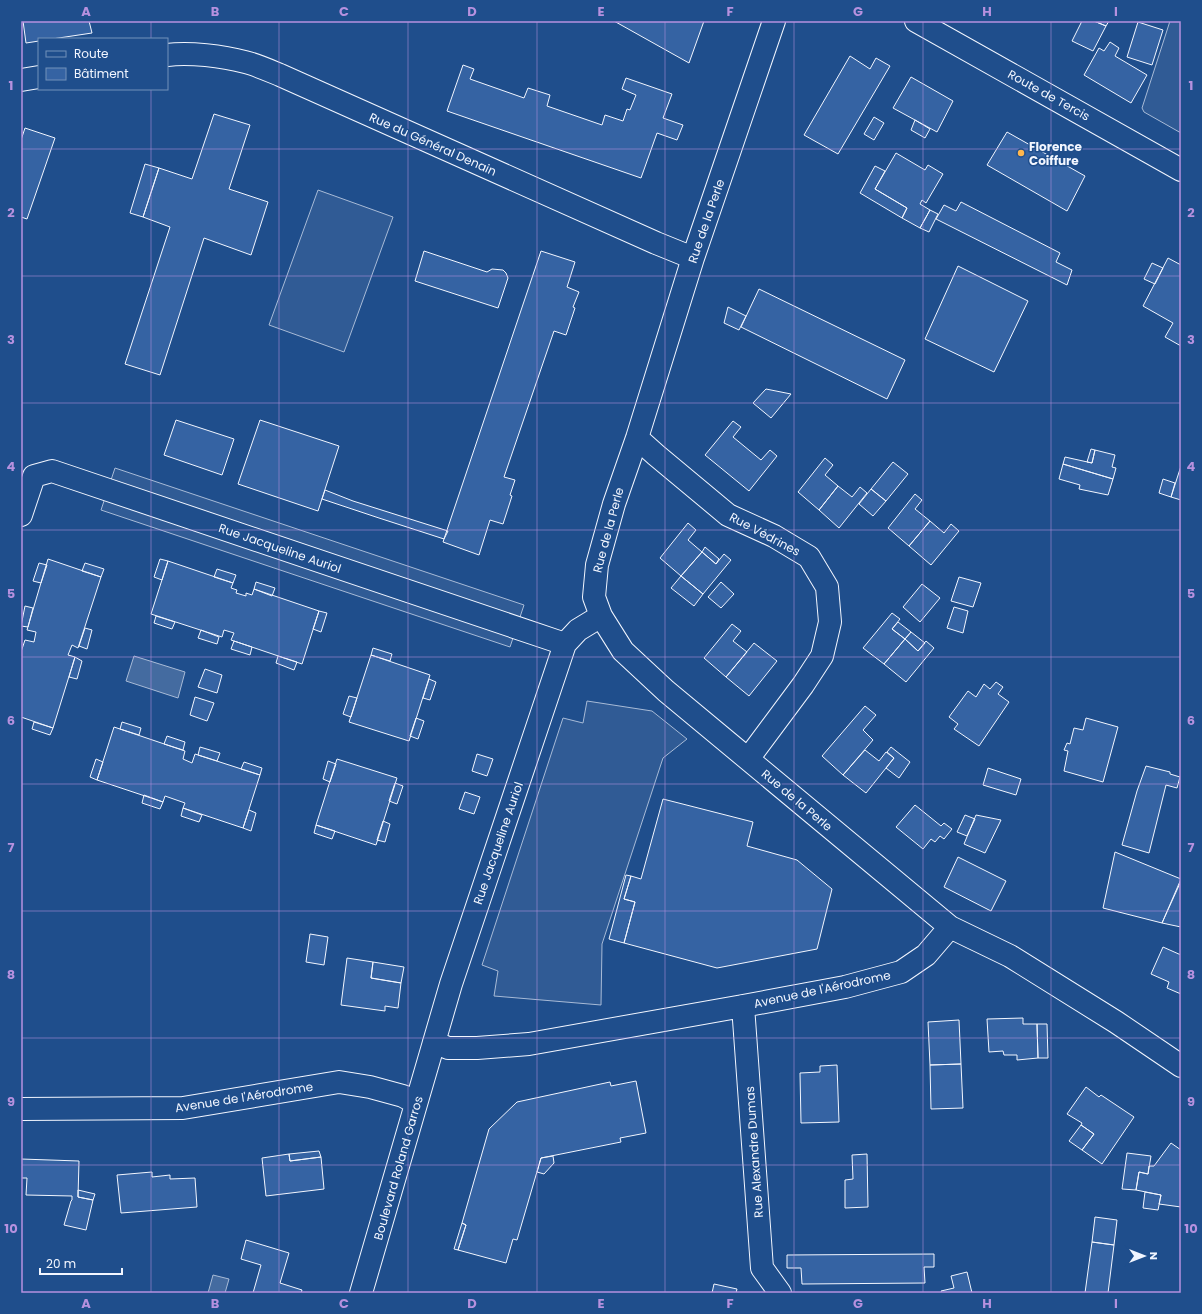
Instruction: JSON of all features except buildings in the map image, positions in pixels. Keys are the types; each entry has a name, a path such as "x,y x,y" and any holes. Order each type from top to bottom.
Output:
{"street":[{"name":"Rue de la Perle","path":"774,21 693,258 637,438 614,504 597,565 594,597 601,616 623,650 666,691 950,927"},
{"name":"Route de Tercis","path":"916,21 1181,170"},
{"name":"Rue du Général Denain","path":"168,55 210,56 230,59 244,62 280,75 620,227 693,258"},
{"path":"21,80 38,77"},
{"name":"Rue Védrines","path":"637,438 728,515 774,536 809,557 827,587 830,622 822,656 803,685 748,759"},
{"name":"Rue Jacqueline Auriol","path":"21,515 34,476 52,471 565,644"},
{"name":"Rue Jacqueline Auriol","path":"434,1042 451,984 565,644 578,630 601,616"},
{"path":"950,927 1010,956 1116,1022 1181,1066"},
{"name":"Avenue de l'Aérodrome","path":"434,1042 448,1048 477,1048 529,1044 845,987 900,972 926,955 950,927"},
{"name":"Rue Alexandre Dumas","path":"743,1006 762,1268 780,1293"},
{"name":"Boulevard Roland Garros","path":"361,1293 434,1042"},
{"name":"Avenue de l'Aérodrome","path":"21,1109 183,1108 339,1082 370,1087 403,1096 416,1103"}],"shaded area":[{"path":"1170,21 1181,21 1181,133 1144,112 1142,108"},
{"path":"318,190 393,217 344,352 269,325"},
{"path":"115,468 524,605 510,647 101,510"},
{"path":"134,656 185,672 178,698 126,681"},
{"path":"587,701 652,711 687,739 663,758 602,944 601,1005 494,996 498,971 482,965 563,718 583,723"},
{"path":"213,1275 229,1279 225,1293 208,1293"}],"place":[{"name":"Florence Coiffure","path":"1021,153"}]}
